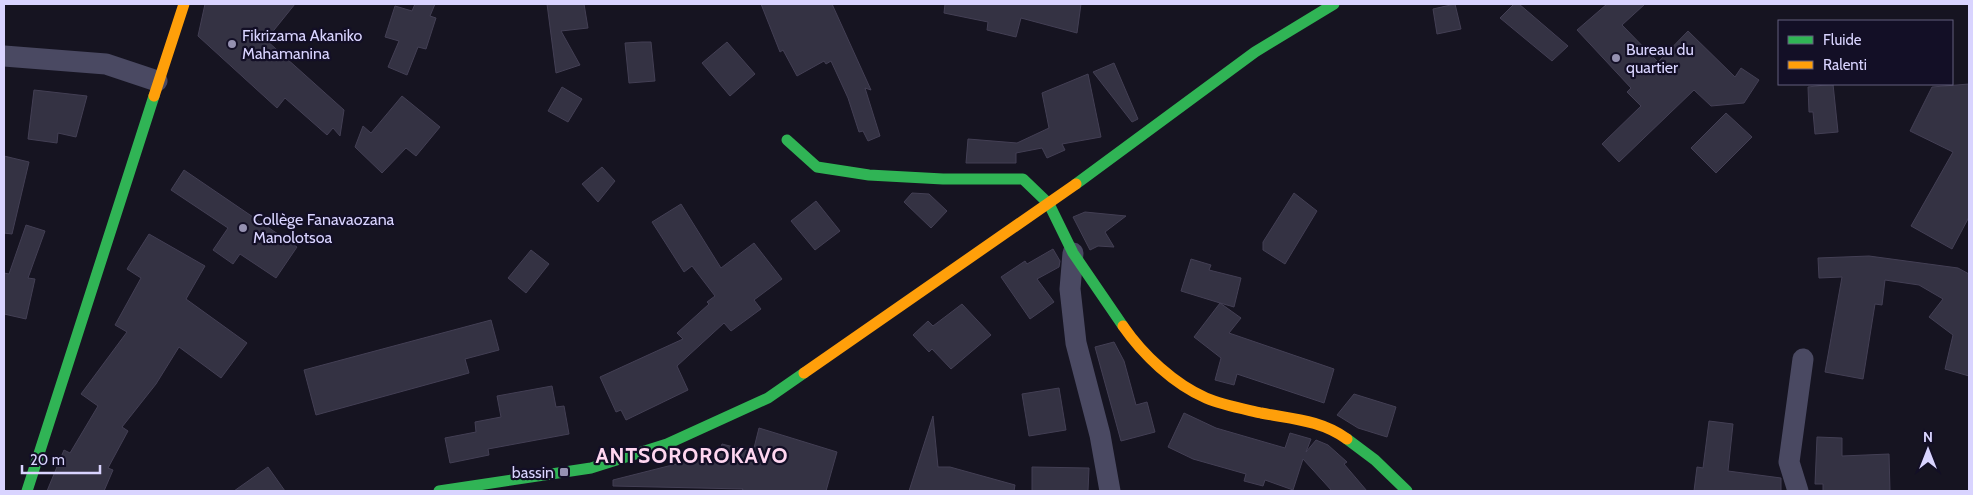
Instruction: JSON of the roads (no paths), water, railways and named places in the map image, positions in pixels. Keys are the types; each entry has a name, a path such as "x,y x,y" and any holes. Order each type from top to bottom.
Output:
{"street":[{"path":"27,491 157,81 184,4"},
{"path":"439,491 591,468 666,444 768,398 1048,204 1255,52 1293,27 1334,4"},
{"path":"4,56 106,64 157,81"},
{"path":"786,140 817,167 869,175 943,179 1023,179 1048,204 1073,253 1134,342 1171,376 1206,398 1260,413 1304,420 1336,431 1374,460 1407,491"},
{"path":"1073,253 1070,289 1076,343 1100,435 1110,491"},
{"path":"1798,491 1788,462 1802,359"}],"place":[{"name":"Fikrizama Akaniko Mahamanina","path":"232,44"},
{"name":"Bureau du quartier","path":"1616,58"},
{"name":"Collège Fanavaozana Manolotsoa","path":"243,228"},
{"name":"bassin","path":"564,472"}],"district":[{"name":"ANTSOROROKAVO","path":"692,456"}]}
